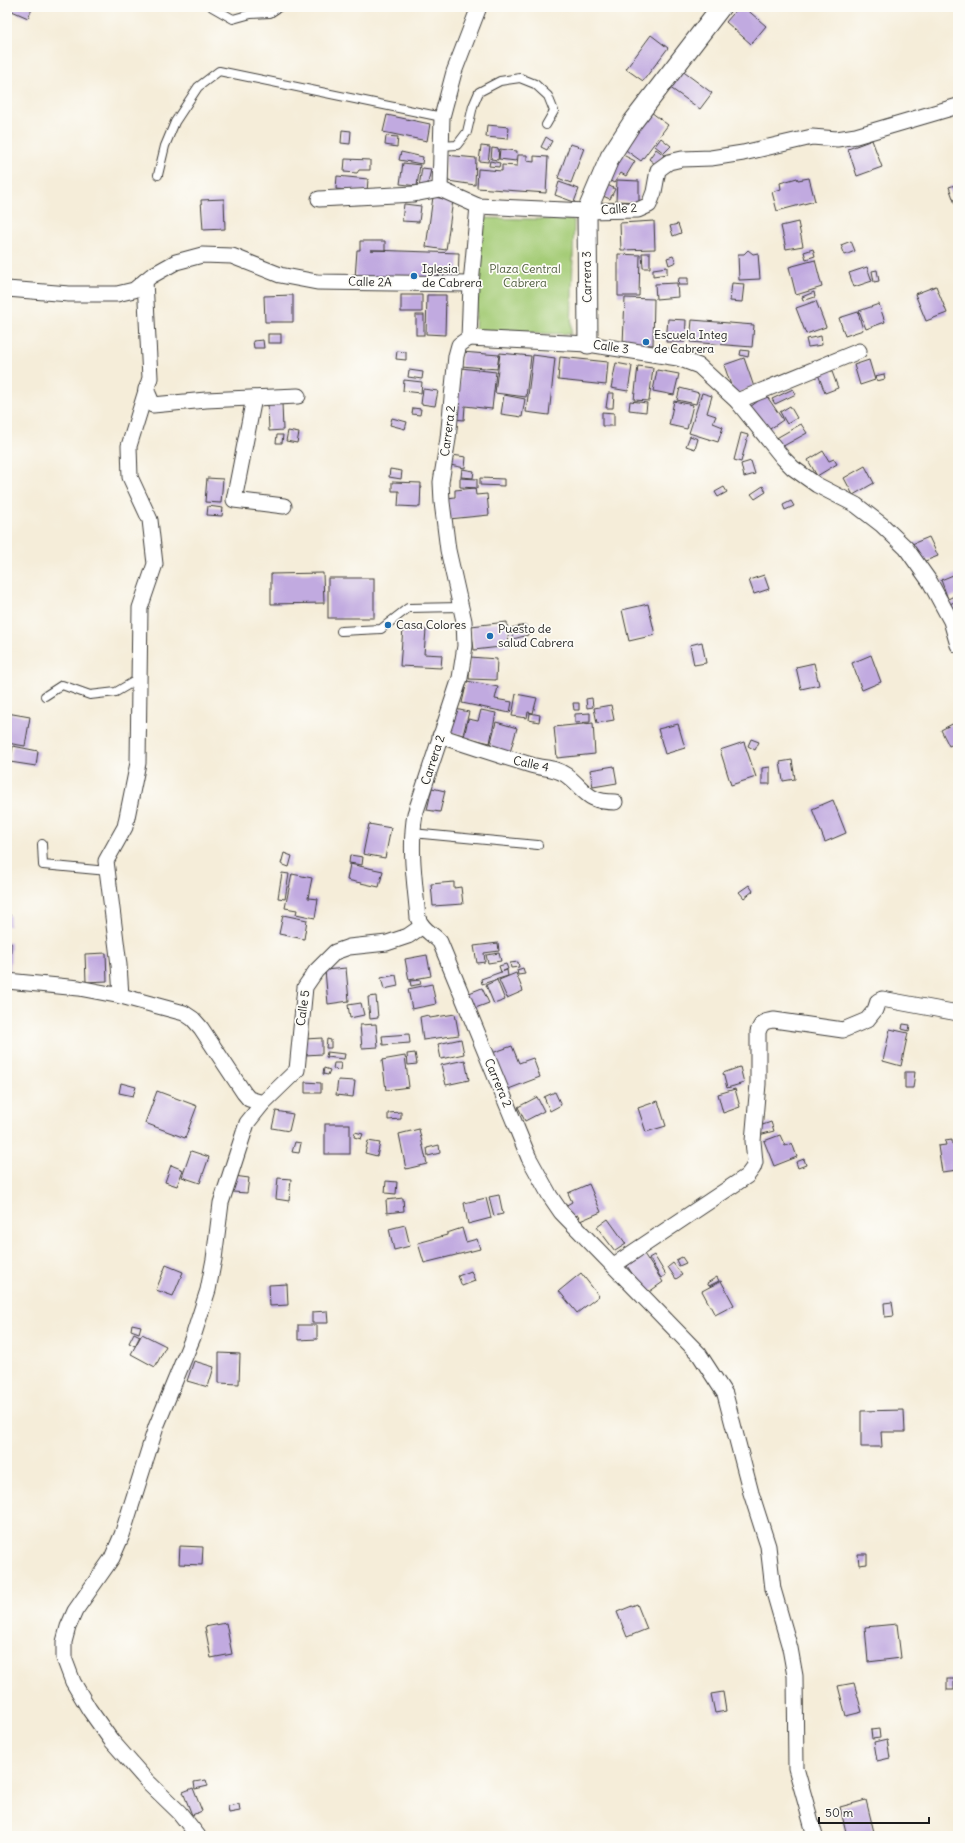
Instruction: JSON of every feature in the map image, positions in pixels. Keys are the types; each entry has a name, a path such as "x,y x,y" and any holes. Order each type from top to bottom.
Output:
{"street":[{"path":"319,199 414,194 440,189 442,117 454,72 479,7"},
{"path":"587,211 610,158 617,146 632,124 722,7"},
{"name":"Calle 2","path":"440,189 478,206 587,211 638,210 649,205 654,192 658,170 669,162 682,159 711,158 743,153 812,137 837,139 856,136 958,106"},
{"path":"469,338 471,284 478,206"},
{"name":"Carrera 3","path":"587,211 588,344"},
{"name":"Calle 2A","path":"7,289 69,294 117,294 134,290 176,262 202,255 232,256 280,275 317,282 471,284"},
{"path":"121,996 119,965 106,861 125,827 138,763 140,608 155,564 150,520 130,477 129,446 150,378 146,281"},
{"name":"Calle 3","path":"469,338 588,344 678,358 699,366 737,400 783,458 793,468 817,484 856,505 882,525 906,548 930,582 948,614 958,645"},
{"name":"Carrera 2","path":"469,338 459,345 456,356 448,439 441,482 448,550 464,621 465,646 460,678 415,814 412,833 412,855 418,918 421,927 435,936 440,942 529,1158 550,1196 561,1212 699,1354 725,1394 751,1493 768,1546 773,1589 790,1648 795,1676 796,1768 815,1836"},
{"path":"737,400 859,350"},
{"path":"146,389 153,405 298,396"},
{"path":"254,398 234,500 284,506"},
{"name":"Calle 4","path":"440,736 537,767 554,768 566,776 588,796 603,802 615,802"},
{"name":"Calle 5","path":"198,1836 179,1812 147,1781 111,1740 89,1709 73,1682 66,1664 64,1658 64,1642 68,1627 75,1611 112,1558 122,1535 156,1427 193,1337 208,1290 214,1259 221,1203 244,1130 247,1123 263,1103 297,1070 305,987 316,971 336,952 349,947 387,943 408,936 421,927"},
{"path":"7,981 80,988 121,996 184,1013 193,1019 201,1028 244,1093 250,1099 263,1103"},
{"path":"614,1265 747,1176 753,1168 755,1162 754,1123 758,1084 758,1032 761,1024 766,1021 774,1020 843,1030 867,1020 875,1010 878,1001 882,999 958,1013"}],"lane":[{"path":"212,7 233,19 252,14 270,13 279,7"},
{"path":"158,175 165,146 175,122 198,87 219,71 442,117"},
{"path":"442,146 457,145 467,132 472,106 479,92 500,81 520,78 535,84 548,96 554,111 546,125"},
{"path":"341,631 381,629 408,608 461,607"},
{"path":"45,696 62,685 90,695 116,692 140,678"},
{"path":"412,833 538,845"},
{"path":"42,844 43,864 108,871"}],"green space":[{"name":"Plaza Central Cabrera","path":"480,218 574,220 571,334 475,332"}],"building":[{"path":"14,7 33,7 28,18 12,11"},
{"path":"739,7 744,7 766,26 751,44 726,22"},
{"path":"651,35 668,48 643,81 626,69"},
{"path":"681,70 712,93 700,109 669,87"},
{"path":"651,112 668,125 641,161 623,148"},
{"path":"387,115 430,124 427,141 383,132"},
{"path":"487,125 509,127 508,139 486,137"},
{"path":"342,130 351,131 350,144 341,143"},
{"path":"386,136 398,137 397,147 385,145"},
{"path":"546,137 552,141 547,150 541,147"},
{"path":"661,138 671,146 664,153 655,146"},
{"path":"872,140 882,167 857,176 848,149"},
{"path":"570,144 584,148 571,183 558,178"},
{"path":"481,146 490,147 488,162 479,161"},
{"path":"492,148 499,149 498,160 491,159"},
{"path":"500,149 517,151 516,161 499,159"},
{"path":"656,149 664,155 656,165 649,159"},
{"path":"401,152 423,157 422,164 399,160"},
{"path":"621,154 635,161 626,176 621,173 614,183 607,179"},
{"path":"445,155 476,158 475,185 448,181"},
{"path":"518,155 527,155 527,161 534,162 534,156 548,157 546,193 477,188 478,169 502,171 502,165 517,166"},
{"path":"345,159 370,160 370,170 359,170 357,173 344,172"},
{"path":"490,161 500,163 499,167 489,166"},
{"path":"403,163 420,165 417,186 400,184"},
{"path":"422,168 431,169 427,188 419,187"},
{"path":"337,176 368,179 367,192 336,189"},
{"path":"797,178 798,180 809,178 815,201 777,211 772,192 781,189 780,183"},
{"path":"617,180 639,181 639,202 616,201"},
{"path":"559,182 579,189 574,202 555,195"},
{"path":"604,183 615,189 610,199 598,194"},
{"path":"958,184 958,203 955,204 949,187"},
{"path":"433,197 453,200 446,250 426,247"},
{"path":"224,199 225,229 203,230 201,200"},
{"path":"404,204 421,206 419,222 402,221"},
{"path":"654,221 655,249 621,250 620,223"},
{"path":"798,222 803,246 786,249 781,226"},
{"path":"678,224 681,233 673,236 670,226"},
{"path":"360,241 385,241 385,250 371,250 459,253 458,281 355,278 357,250 360,250"},
{"path":"851,241 855,251 845,255 841,245"},
{"path":"813,249 815,256 806,259 804,252"},
{"path":"748,250 753,254 758,253 760,279 739,280 738,254 744,254"},
{"path":"642,253 650,253 650,268 643,268"},
{"path":"618,254 640,255 639,296 618,296"},
{"path":"673,256 676,262 669,265 667,258"},
{"path":"815,260 822,287 796,295 789,267"},
{"path":"667,267 667,274 653,276 653,269"},
{"path":"867,267 872,281 854,287 849,273"},
{"path":"877,270 879,281 874,282 872,271"},
{"path":"679,278 688,278 688,285 678,285"},
{"path":"677,283 678,297 656,299 655,284"},
{"path":"732,283 744,284 742,302 730,301"},
{"path":"936,286 947,313 926,321 915,294"},
{"path":"814,292 815,297 803,301 802,297"},
{"path":"293,295 293,322 265,322 264,296"},
{"path":"401,295 422,295 422,312 401,312"},
{"path":"427,295 446,295 445,335 426,334"},
{"path":"625,298 654,299 653,345 623,344"},
{"path":"816,301 826,327 806,334 796,308"},
{"path":"879,304 885,322 866,329 859,311"},
{"path":"858,312 863,330 845,336 839,318"},
{"path":"416,315 424,315 424,335 416,335"},
{"path":"668,319 686,320 685,342 666,342"},
{"path":"692,320 754,325 752,347 690,342"},
{"path":"268,334 281,334 281,343 268,343"},
{"path":"821,336 822,345 808,347 806,339"},
{"path":"263,340 264,348 254,348 253,341"},
{"path":"741,350 749,351 748,357 740,355"},
{"path":"397,351 406,352 406,360 396,359"},
{"path":"462,352 499,355 497,369 461,366"},
{"path":"500,353 531,356 526,397 495,393"},
{"path":"533,355 555,358 549,415 526,412"},
{"path":"560,357 608,362 606,385 558,380"},
{"path":"744,358 754,387 734,394 724,365"},
{"path":"869,360 875,380 860,385 854,365"},
{"path":"616,363 632,366 628,391 611,388"},
{"path":"638,366 653,368 649,401 634,400"},
{"path":"461,368 496,372 492,409 465,406 464,420 455,419"},
{"path":"831,369 838,388 825,393 818,374"},
{"path":"409,370 423,372 422,379 408,377"},
{"path":"657,370 679,374 674,395 653,391"},
{"path":"884,374 885,379 877,381 875,376"},
{"path":"404,380 422,382 421,393 403,391"},
{"path":"680,388 699,393 696,404 677,400"},
{"path":"423,389 438,391 435,406 421,404"},
{"path":"793,389 796,394 775,404 772,399"},
{"path":"608,393 614,393 613,408 606,408"},
{"path":"702,393 712,396 707,413 716,416 713,423 723,427 718,442 689,433"},
{"path":"504,395 525,399 522,417 501,414"},
{"path":"766,395 783,420 767,431 750,407"},
{"path":"630,401 647,403 646,412 629,410"},
{"path":"674,401 693,405 687,429 669,425"},
{"path":"268,403 282,403 283,430 269,431"},
{"path":"790,406 797,418 787,424 780,412"},
{"path":"413,408 421,409 420,415 412,414"},
{"path":"602,412 614,413 614,426 602,426"},
{"path":"392,418 407,422 405,429 390,425"},
{"path":"801,424 807,433 778,449 773,440"},
{"path":"288,431 299,433 297,443 286,441"},
{"path":"741,433 748,435 741,462 734,460"},
{"path":"277,435 283,435 282,443 276,443"},
{"path":"690,436 698,439 695,449 686,446"},
{"path":"823,451 829,461 834,459 837,464 817,476 808,460"},
{"path":"452,455 466,457 465,468 450,465"},
{"path":"751,461 755,474 744,477 741,464"},
{"path":"865,466 874,483 853,495 844,478"},
{"path":"390,469 402,471 401,479 389,477"},
{"path":"462,469 474,471 473,478 461,477"},
{"path":"207,478 223,479 221,503 205,502"},
{"path":"460,478 477,479 477,488 460,487"},
{"path":"480,478 504,479 504,486 480,485"},
{"path":"392,482 421,483 420,507 398,506 399,491 392,491"},
{"path":"763,486 766,492 755,499 751,494"},
{"path":"724,487 727,492 718,497 715,492"},
{"path":"475,488 476,495 487,494 489,515 449,519 448,498 455,497 455,490"},
{"path":"791,501 794,506 785,510 783,505"},
{"path":"208,506 223,508 222,516 207,515"},
{"path":"929,537 938,556 920,563 912,544"},
{"path":"323,573 324,603 271,604 271,574"},
{"path":"958,573 958,594 948,599 941,580"},
{"path":"764,575 769,589 754,594 749,580"},
{"path":"328,578 374,578 374,618 328,618"},
{"path":"958,600 958,621 948,605"},
{"path":"648,604 655,635 629,641 622,610"},
{"name":"Puesto de salud Cabrera","path":"507,622 509,646 474,650 471,626"},
{"path":"526,625 528,635 513,639 510,628"},
{"path":"403,628 426,630 424,654 442,655 441,668 400,666"},
{"path":"702,642 706,663 694,665 690,645"},
{"path":"871,655 881,682 862,690 852,663"},
{"path":"470,657 497,659 496,680 469,679"},
{"path":"814,663 819,685 801,689 796,667"},
{"path":"467,681 498,687 495,699 512,702 510,713 462,703"},
{"path":"516,694 537,698 533,713 528,712 527,718 512,716"},
{"path":"592,698 593,707 587,708 586,699"},
{"path":"573,703 579,703 579,710 574,710"},
{"path":"611,705 614,720 597,723 594,708"},
{"path":"455,709 469,712 463,735 450,732"},
{"path":"481,710 496,713 490,743 464,737 468,719 478,721"},
{"path":"7,713 30,717 25,746 7,743"},
{"path":"530,713 540,715 539,722 529,720"},
{"path":"590,713 590,722 575,723 575,714"},
{"path":"958,721 958,742 949,746 941,730"},
{"path":"496,722 517,728 509,756 489,750"},
{"path":"593,723 595,754 557,758 554,727"},
{"path":"678,724 685,748 665,754 658,729"},
{"path":"751,739 759,742 755,750 748,746"},
{"path":"744,742 756,777 731,785 720,750"},
{"path":"13,746 38,751 36,766 10,762"},
{"path":"792,760 795,779 783,781 780,762"},
{"path":"614,766 617,783 593,787 590,770"},
{"path":"770,767 770,784 762,784 762,768"},
{"path":"432,788 445,791 440,812 427,810"},
{"path":"833,800 846,833 825,842 812,809"},
{"path":"369,824 391,828 385,858 363,854"},
{"path":"284,853 292,856 289,867 281,864"},
{"path":"350,855 363,857 362,865 349,863"},
{"path":"350,864 383,871 379,887 347,880"},
{"path":"282,873 289,874 285,899 278,898"},
{"path":"292,874 312,878 308,898 318,899 315,918 296,914 297,910 285,908"},
{"path":"454,882 454,888 461,887 463,904 433,906 431,884"},
{"path":"749,885 753,891 744,898 739,892"},
{"path":"7,915 10,915 10,926 7,926"},
{"path":"283,915 307,920 304,939 279,934"},
{"path":"7,942 11,943 10,972 7,972"},
{"path":"498,943 499,951 484,953 485,962 477,963 474,946"},
{"path":"106,953 107,981 86,982 85,954"},
{"path":"499,953 501,961 488,963 486,955"},
{"path":"427,955 431,976 409,980 405,959"},
{"path":"518,962 519,967 511,968 510,963"},
{"path":"506,964 508,969 501,972 499,966"},
{"path":"346,968 349,1001 328,1004 325,970"},
{"path":"523,968 525,974 518,975 517,970"},
{"path":"507,970 508,976 482,984 481,979"},
{"path":"516,973 523,991 507,998 499,980"},
{"path":"396,975 398,986 384,989 381,978"},
{"path":"420,980 421,984 411,986 410,981"},
{"path":"497,980 505,1000 494,1004 486,985"},
{"path":"432,984 436,1004 412,1009 408,989"},
{"path":"482,988 489,1003 470,1010 464,995"},
{"path":"376,996 378,1018 370,1019 368,997"},
{"path":"361,1003 364,1015 350,1018 348,1005"},
{"path":"455,1014 459,1035 423,1040 420,1017 428,1015 430,1018"},
{"path":"376,1024 378,1047 362,1048 360,1025"},
{"path":"903,1024 910,1025 909,1031 902,1029"},
{"path":"890,1029 908,1033 901,1066 883,1061"},
{"path":"409,1034 410,1043 383,1045 382,1036"},
{"path":"322,1038 322,1054 305,1055 305,1039"},
{"path":"327,1039 331,1040 331,1048 326,1048"},
{"path":"461,1039 464,1054 441,1059 438,1044"},
{"path":"512,1046 519,1063 533,1058 540,1077 506,1090 492,1053"},
{"path":"327,1052 345,1054 344,1059 326,1057"},
{"path":"415,1053 417,1064 408,1065 407,1054"},
{"path":"405,1056 409,1087 386,1090 382,1060"},
{"path":"465,1060 469,1080 446,1085 441,1065"},
{"path":"334,1063 341,1063 340,1070 333,1069"},
{"path":"740,1067 744,1083 727,1088 723,1073"},
{"path":"324,1068 330,1070 328,1075 323,1074"},
{"path":"905,1072 915,1072 913,1088 905,1088"},
{"path":"338,1080 355,1081 353,1097 336,1095"},
{"path":"305,1082 321,1083 321,1093 305,1093"},
{"path":"121,1083 136,1087 133,1096 119,1093"},
{"path":"735,1089 740,1107 723,1113 718,1094"},
{"path":"157,1091 197,1106 185,1138 145,1123"},
{"path":"555,1092 561,1105 550,1111 544,1097"},
{"path":"537,1097 544,1111 525,1121 518,1107"},
{"path":"658,1101 666,1126 646,1132 638,1108"},
{"path":"276,1111 293,1114 289,1131 272,1128"},
{"path":"401,1112 401,1119 388,1120 388,1113"},
{"path":"771,1122 774,1131 759,1135 757,1127"},
{"path":"325,1124 350,1124 350,1154 325,1154"},
{"path":"419,1129 427,1164 406,1169 399,1134"},
{"path":"355,1132 363,1134 361,1139 354,1137"},
{"path":"780,1135 785,1146 792,1143 797,1157 774,1166 764,1141"},
{"path":"952,1140 952,1144 955,1144 958,1156 958,1170 942,1172 938,1146 946,1145 945,1141"},
{"path":"368,1141 380,1143 377,1156 365,1153"},
{"path":"295,1142 301,1143 299,1153 292,1152"},
{"path":"439,1145 440,1153 428,1156 427,1148"},
{"path":"191,1151 209,1157 200,1183 182,1177"},
{"path":"804,1159 806,1165 798,1168 796,1162"},
{"path":"171,1165 183,1170 177,1186 165,1182"},
{"path":"234,1176 249,1178 247,1193 233,1192"},
{"path":"278,1178 291,1179 289,1201 276,1199"},
{"path":"386,1181 397,1182 396,1194 385,1193"},
{"path":"589,1184 601,1212 580,1221 578,1215 570,1218 565,1206 572,1202 568,1193"},
{"path":"499,1195 503,1214 494,1216 489,1197"},
{"path":"403,1198 404,1211 387,1213 386,1200"},
{"path":"486,1198 491,1218 468,1224 464,1203"},
{"path":"608,1219 626,1244 615,1251 597,1227"},
{"path":"405,1225 410,1246 394,1250 389,1229"},
{"path":"462,1228 466,1242 477,1239 480,1249 424,1263 418,1243 447,1235 447,1233"},
{"path":"644,1254 663,1282 646,1294 627,1266"},
{"path":"654,1255 666,1275 661,1278 649,1258"},
{"path":"682,1257 686,1263 679,1266 676,1260"},
{"path":"673,1263 682,1275 676,1279 668,1267"},
{"path":"166,1265 183,1272 173,1296 156,1290"},
{"path":"471,1271 475,1281 462,1286 458,1276"},
{"path":"581,1273 599,1296 577,1313 559,1291"},
{"path":"717,1277 719,1281 709,1286 707,1283"},
{"path":"721,1281 734,1305 715,1315 702,1291"},
{"path":"287,1284 288,1305 270,1306 269,1285"},
{"path":"892,1302 894,1316 885,1317 884,1303"},
{"path":"327,1311 328,1323 312,1323 312,1312"},
{"path":"132,1324 141,1326 139,1333 131,1330"},
{"path":"298,1325 317,1325 317,1339 298,1340"},
{"path":"134,1333 140,1336 135,1346 129,1343"},
{"path":"142,1334 166,1346 155,1367 131,1354"},
{"path":"219,1353 240,1354 239,1384 219,1383"},
{"path":"194,1361 214,1367 208,1387 187,1381"},
{"path":"904,1410 905,1432 881,1432 882,1447 861,1447 861,1411"},
{"path":"180,1546 203,1547 202,1565 179,1564"},
{"path":"858,1554 867,1554 867,1564 859,1565"},
{"path":"637,1604 647,1629 627,1637 617,1612"},
{"path":"226,1623 232,1654 211,1658 205,1627"},
{"path":"897,1624 901,1658 868,1662 865,1627"},
{"path":"947,1679 954,1679 954,1690 947,1690"},
{"path":"854,1683 862,1712 846,1716 838,1686"},
{"path":"723,1692 726,1711 715,1713 711,1694"},
{"path":"879,1729 880,1738 872,1739 871,1730"},
{"path":"887,1739 890,1758 877,1761 874,1742"},
{"path":"206,1780 208,1786 195,1789 194,1782"},
{"path":"193,1788 202,1811 192,1815 183,1792"},
{"path":"866,1800 875,1836 847,1836 840,1807"},
{"path":"239,1804 240,1811 229,1813 228,1806"}],"place":[{"name":"Iglesia de Cabrera","path":"414,276"},
{"name":"Escuela Integ de Cabrera","path":"646,342"},
{"name":"Casa Colores","path":"388,625"},
{"name":"Puesto de salud Cabrera","path":"490,636"}]}
